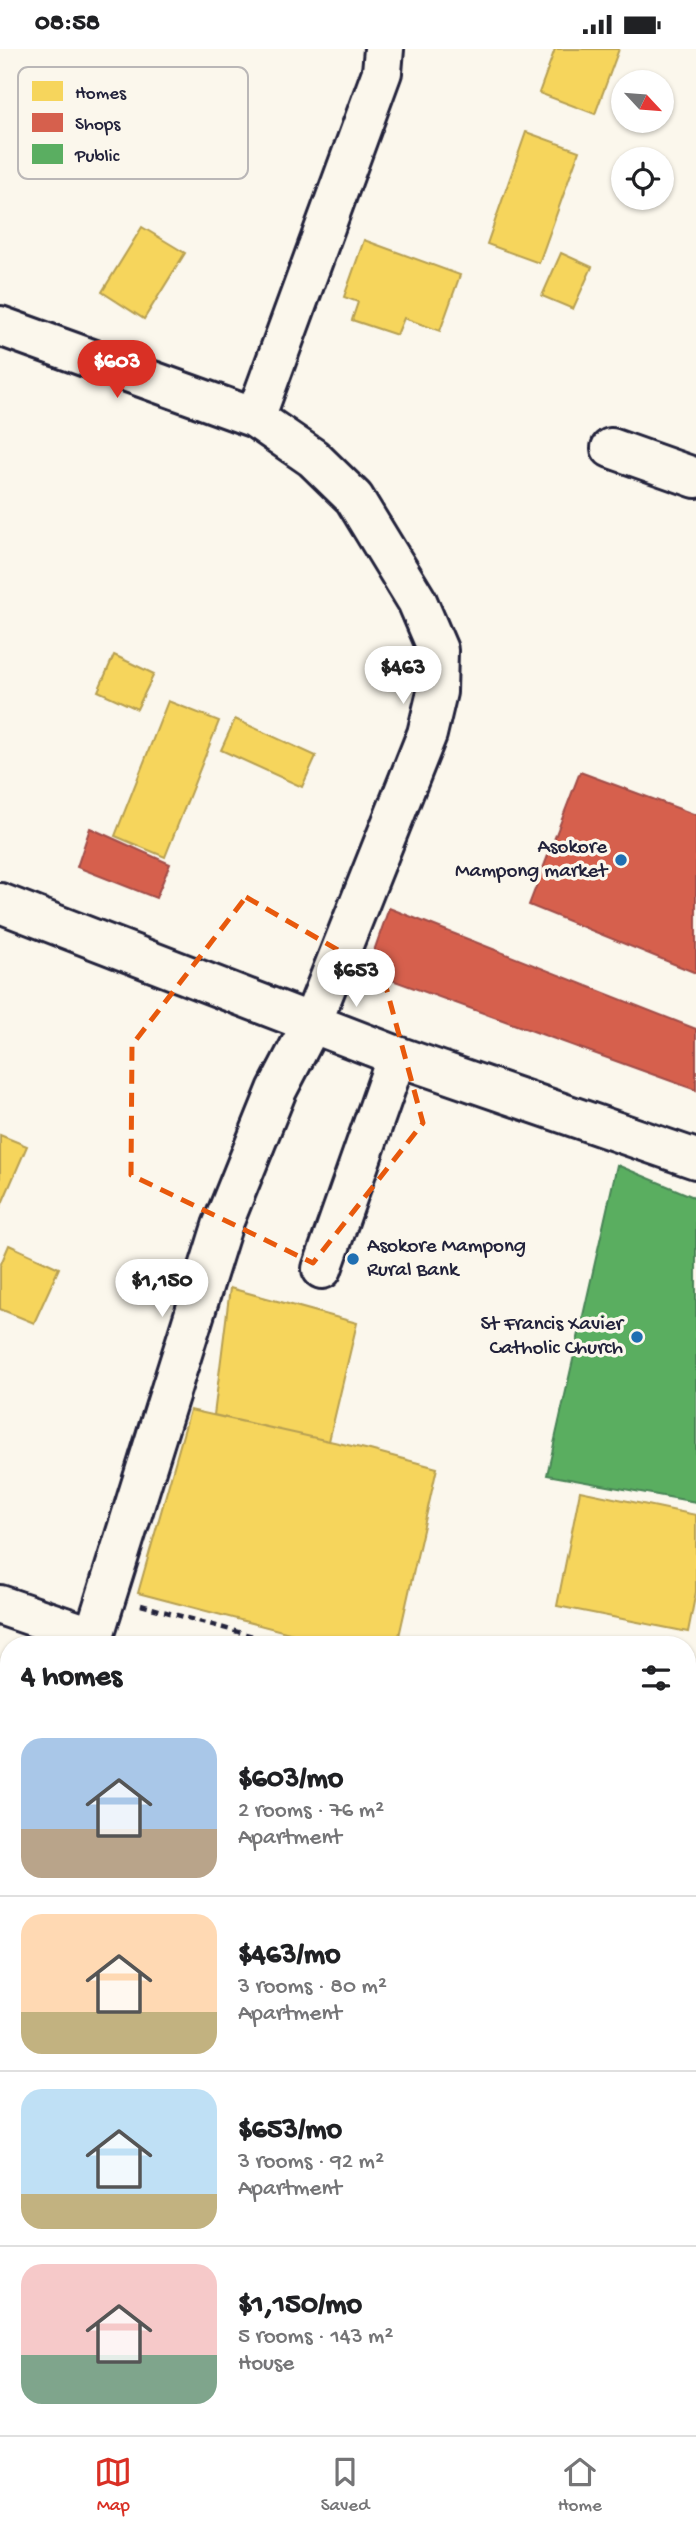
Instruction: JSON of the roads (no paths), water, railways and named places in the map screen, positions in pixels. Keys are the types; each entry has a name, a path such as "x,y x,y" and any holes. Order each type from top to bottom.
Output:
{"street":[{"path":"255,418 382,72 384,49"},
{"path":"0,326 255,418 313,459 355,498 417,601 438,650 438,692 427,734 311,1025 277,1090 222,1226 94,1636"},
{"path":"611,448 696,478"},
{"path":"0,903 311,1025 696,1160"},
{"path":"322,1269 397,1056"},
{"path":"0,1605 79,1636"}],"place":[{"name":"Asokore Mampong market","path":"621,860"},
{"name":"Asokore Mampong Rural Bank","path":"353,1259"},
{"name":"St Francis Xavier Catholic Church","path":"637,1337"}]}
